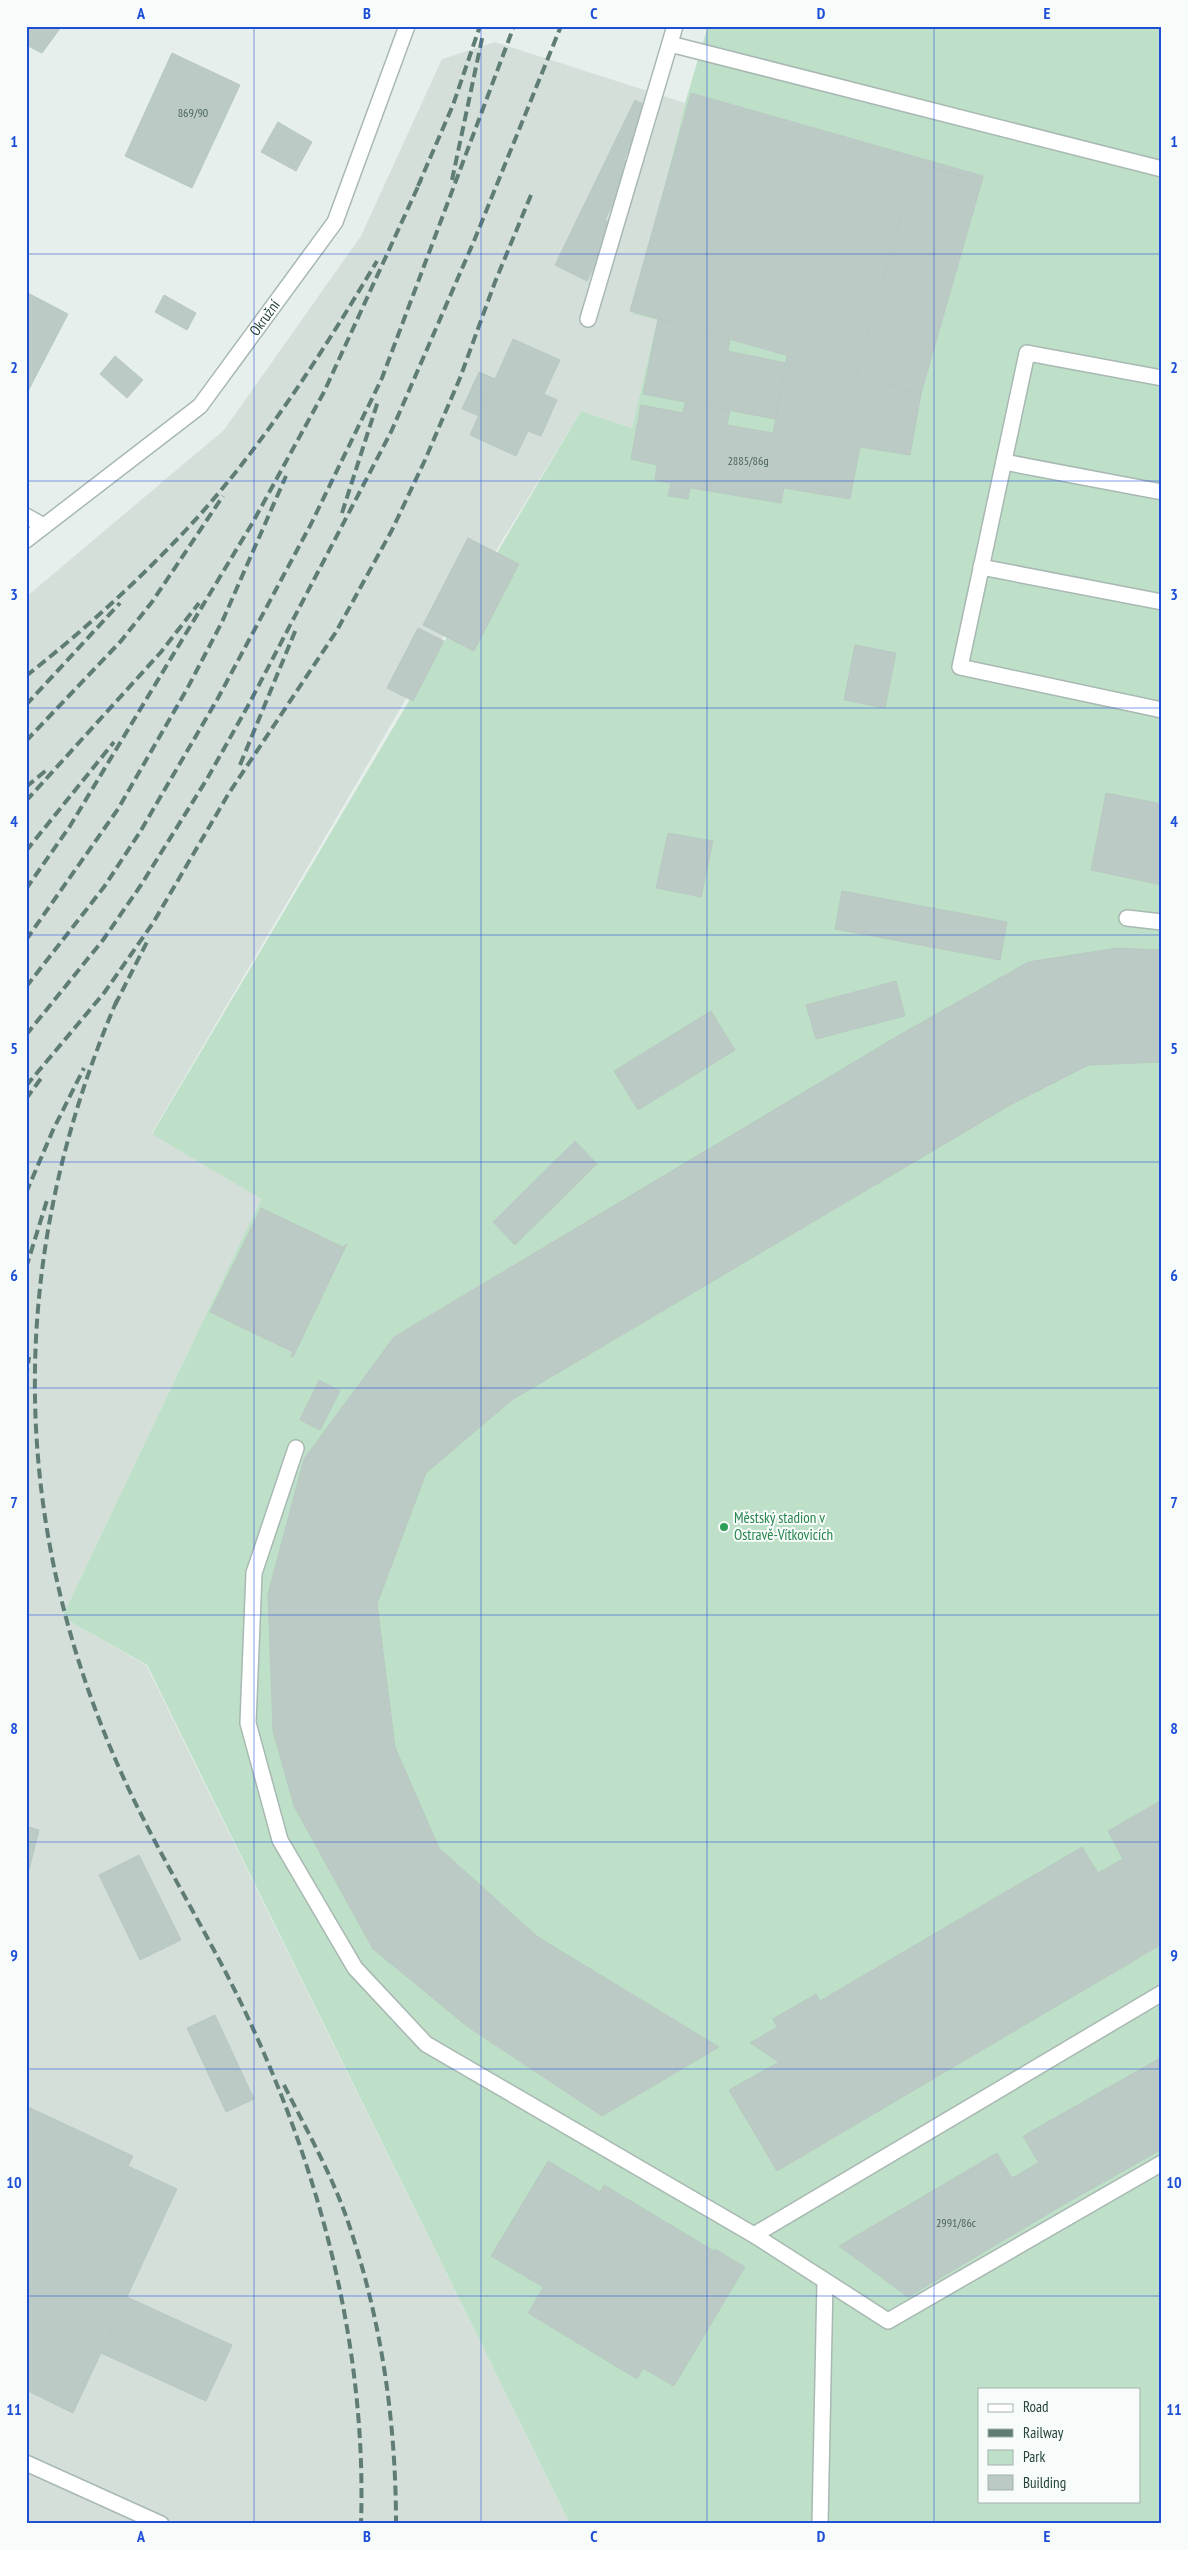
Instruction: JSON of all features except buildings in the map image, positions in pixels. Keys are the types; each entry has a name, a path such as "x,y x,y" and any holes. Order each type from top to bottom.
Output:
{"street":[{"name":"Okružní","path":"26,540 200,406 335,222 407,26"},
{"path":"588,319 675,26"},
{"path":"670,44 1162,168"},
{"path":"1162,378 1027,353 960,666 1162,710"},
{"path":"1004,462 1162,492"},
{"path":"26,516 44,526"},
{"path":"981,567 1162,602"},
{"path":"1127,918 1162,922"},
{"path":"296,1448 254,1573 248,1723 280,1840 355,1968 426,2044 754,2235 888,2321 1162,2163"},
{"path":"754,2235 1162,1993"},
{"path":"820,2524 825,2282"},
{"path":"26,2463 161,2524"}],"shaded area":[{"path":"495,42 685,103 633,313 657,320 632,428 581,411 403,704 152,1133 261,1199 62,1617 146,1665 570,2524 26,2524 26,597 224,430 361,236 442,59"}],"green space":[{"path":"708,26 1162,26 1162,2524 570,2524 147,1665 62,1617 261,1199 152,1134 581,411 632,428 657,320 633,314 685,103"}],"railway":[{"path":"418,186 453,105 480,26"},
{"path":"26,987 104,887 140,832 218,698 311,524 382,378 514,26"},
{"path":"26,1035 103,940 141,885 207,779 249,704 391,432 474,241 561,26"},
{"path":"452,180 483,34"},
{"path":"26,889 70,826 253,522 324,392 421,180"},
{"path":"26,1086 104,993 153,923 229,793 336,632 392,530 425,460 460,378 495,282 531,195"},
{"path":"26,676 68,642 128,588 185,531 212,500 239,468 288,401 334,332 377,261"},
{"path":"342,513 378,401"},
{"path":"26,940 118,809 187,689 222,622 286,476"},
{"path":"26,741 121,641 152,602 223,496"},
{"path":"26,705 120,603"},
{"path":"26,801 161,652 199,603"},
{"path":"240,765 296,629"},
{"path":"26,851 114,742"},
{"path":"26,787 49,768"},
{"path":"115,1005 149,938"},
{"path":"117,1000 81,1096 55,1193 40,1289 35,1386 40,1482 56,1578 83,1674 120,1770 164,1859 242,2005 294,2129 315,2193 333,2258 356,2390 361,2457 361,2524"},
{"path":"26,1193 53,1130 84,1068"},
{"path":"26,1099 42,1077"},
{"path":"26,1268 48,1197"},
{"path":"26,1378 29,1357"},
{"path":"284,2085 318,2151 341,2202 369,2293 384,2369 389,2408 393,2446 396,2524"}],"place":[{"name":"Městský stadion v Ostravě-Vítkovicích","path":"724,1527"}]}
